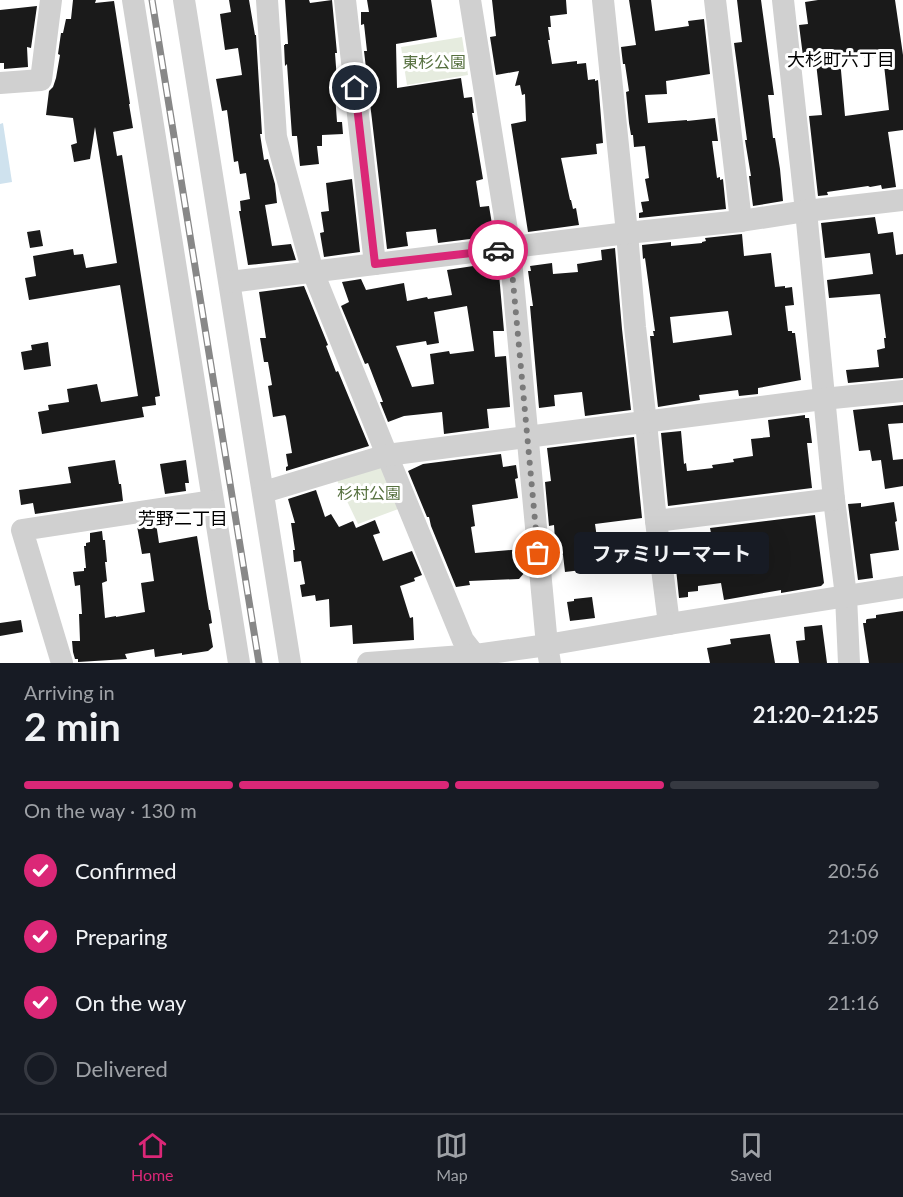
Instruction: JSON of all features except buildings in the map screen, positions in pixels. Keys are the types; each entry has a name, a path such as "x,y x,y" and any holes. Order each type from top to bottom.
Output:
{"street":[{"path":"0,83 41,80 51,0"},
{"path":"133,0 239,663"},
{"path":"184,0 290,663"},
{"path":"267,0 276,137 313,272 463,640 479,659"},
{"path":"345,0 375,264"},
{"path":"470,0 510,249 548,654"},
{"path":"603,0 635,327 669,624"},
{"path":"715,0 741,221"},
{"path":"783,0 806,211 823,399 846,596 849,663"},
{"path":"230,282 903,200"},
{"path":"264,492 387,455 823,399 903,391"},
{"path":"656,522 834,499"},
{"path":"62,663 22,530 212,501"},
{"path":"368,663 548,654 669,624 903,587"}],"green space":[{"name":"東杉公園","path":"462,37 468,75 407,85 401,47"},
{"name":"杉村公園","path":"384,467 401,508 358,524 335,476"}],"water":[{"path":"3,123 12,182 0,184 0,124"}],"railway":[{"path":"152,0 259,663"}],"way so far":[{"path":"498,250 510,249 538,553"}],"place":[{"name":"ファミリーマート","path":"538,553"}],"district":[{"name":"大杉町六丁目","path":"841,59"},
{"name":"芳野二丁目","path":"183,518"}],"route":[{"path":"355,88 375,264 498,250"}]}
